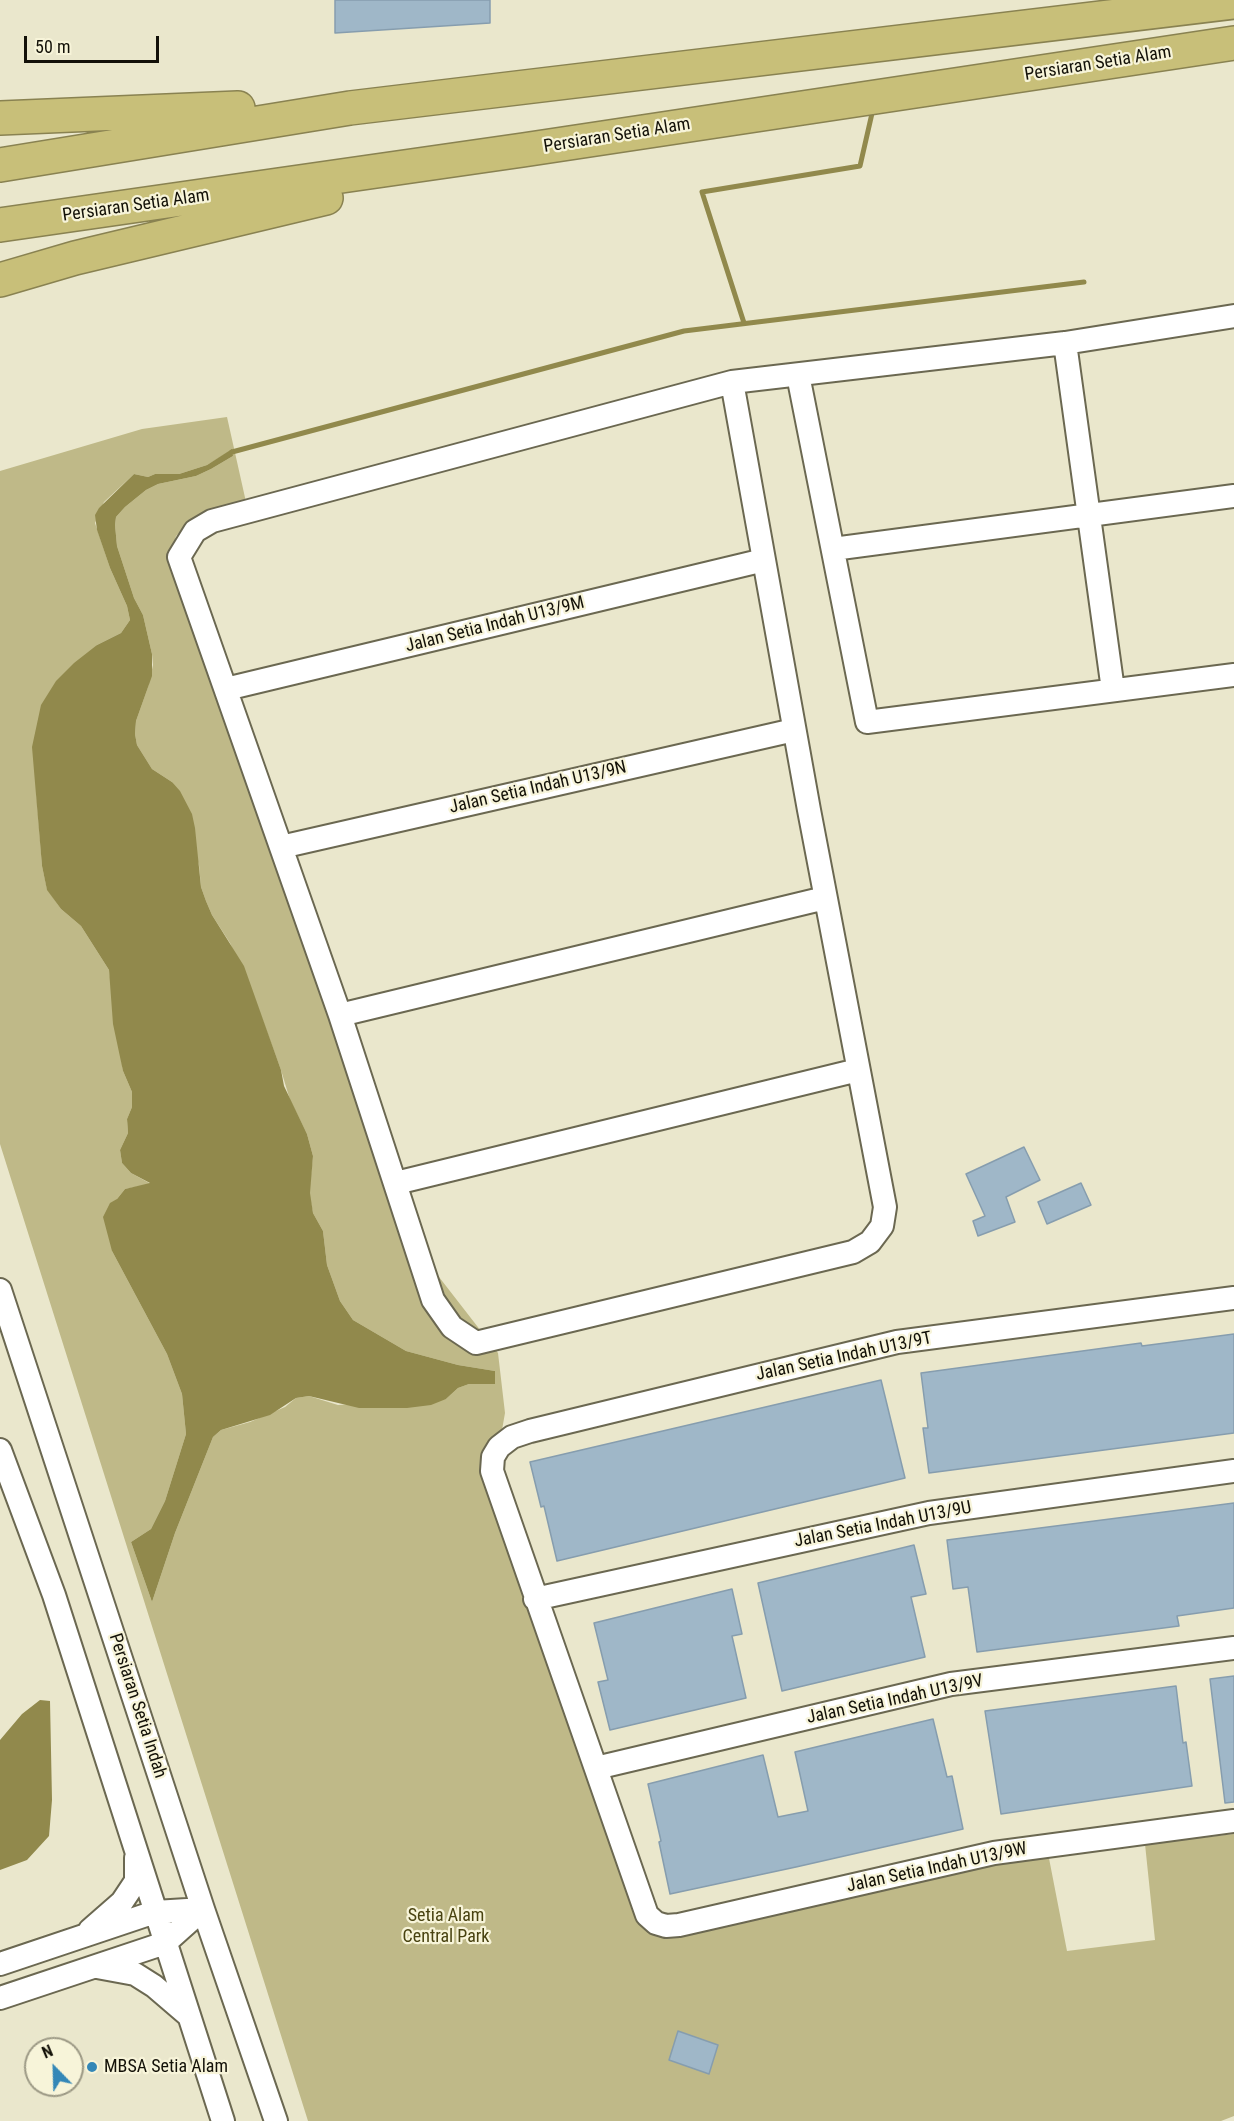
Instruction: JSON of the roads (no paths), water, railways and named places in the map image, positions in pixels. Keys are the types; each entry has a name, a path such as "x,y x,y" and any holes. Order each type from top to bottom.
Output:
{"highway":[{"path":"0,118 244,108 350,108 382,92 1132,0"},
{"path":"1169,0 1219,3"},
{"path":"0,165 350,108 1219,3"},
{"name":"Persiaran Setia Alam","path":"0,225 1226,46"},
{"path":"0,280 75,258 523,150"}],"street":[{"path":"732,382 825,898 885,1207 882,1226 870,1242 853,1252 476,1343 452,1327 433,1300 339,1015 179,557 195,531 212,521 732,382 1065,343 1234,316"},
{"path":"1065,343 1113,690"},
{"path":"798,375 867,722 1234,675"},
{"path":"833,549 1234,496"},
{"name":"Jalan Setia Indah U13/9M","path":"226,689 764,560"},
{"name":"Jalan Setia Indah U13/9N","path":"281,847 794,730"},
{"path":"339,1015 825,898"},
{"path":"396,1183 858,1070"},
{"name":"Persiaran Setia Indah","path":"0,1290 203,1909 276,2121"},
{"name":"Jalan Setia Indah U13/9T","path":"647,1915 492,1471 493,1457 499,1447 512,1437 530,1431 897,1342 1234,1298"},
{"path":"0,1450 54,1595 223,2121"},
{"name":"Jalan Setia Indah U13/9U","path":"536,1599 930,1513 1234,1472"},
{"name":"Jalan Setia Indah U13/9V","path":"596,1768 951,1684 1234,1648"},
{"name":"Jalan Setia Indah U13/9W","path":"647,1915 656,1923 666,1926 679,1925 994,1853 1234,1821"},
{"path":"82,1937 122,1902 136,1881 137,1855"},
{"path":"0,1964 155,1912 203,1909"},
{"path":"0,1998 165,1943 203,1909"},
{"path":"94,1967 135,1974 154,1986 189,2016"}],"waterway":[{"path":"744,323 702,192 860,166 873,109"},
{"path":"232,452 684,331 1084,282"}],"place":[{"name":"MBSA Setia Alam","path":"92,2067"}],"park label":[{"name":"Setia Alam Central Park","path":"446,1926"}]}
